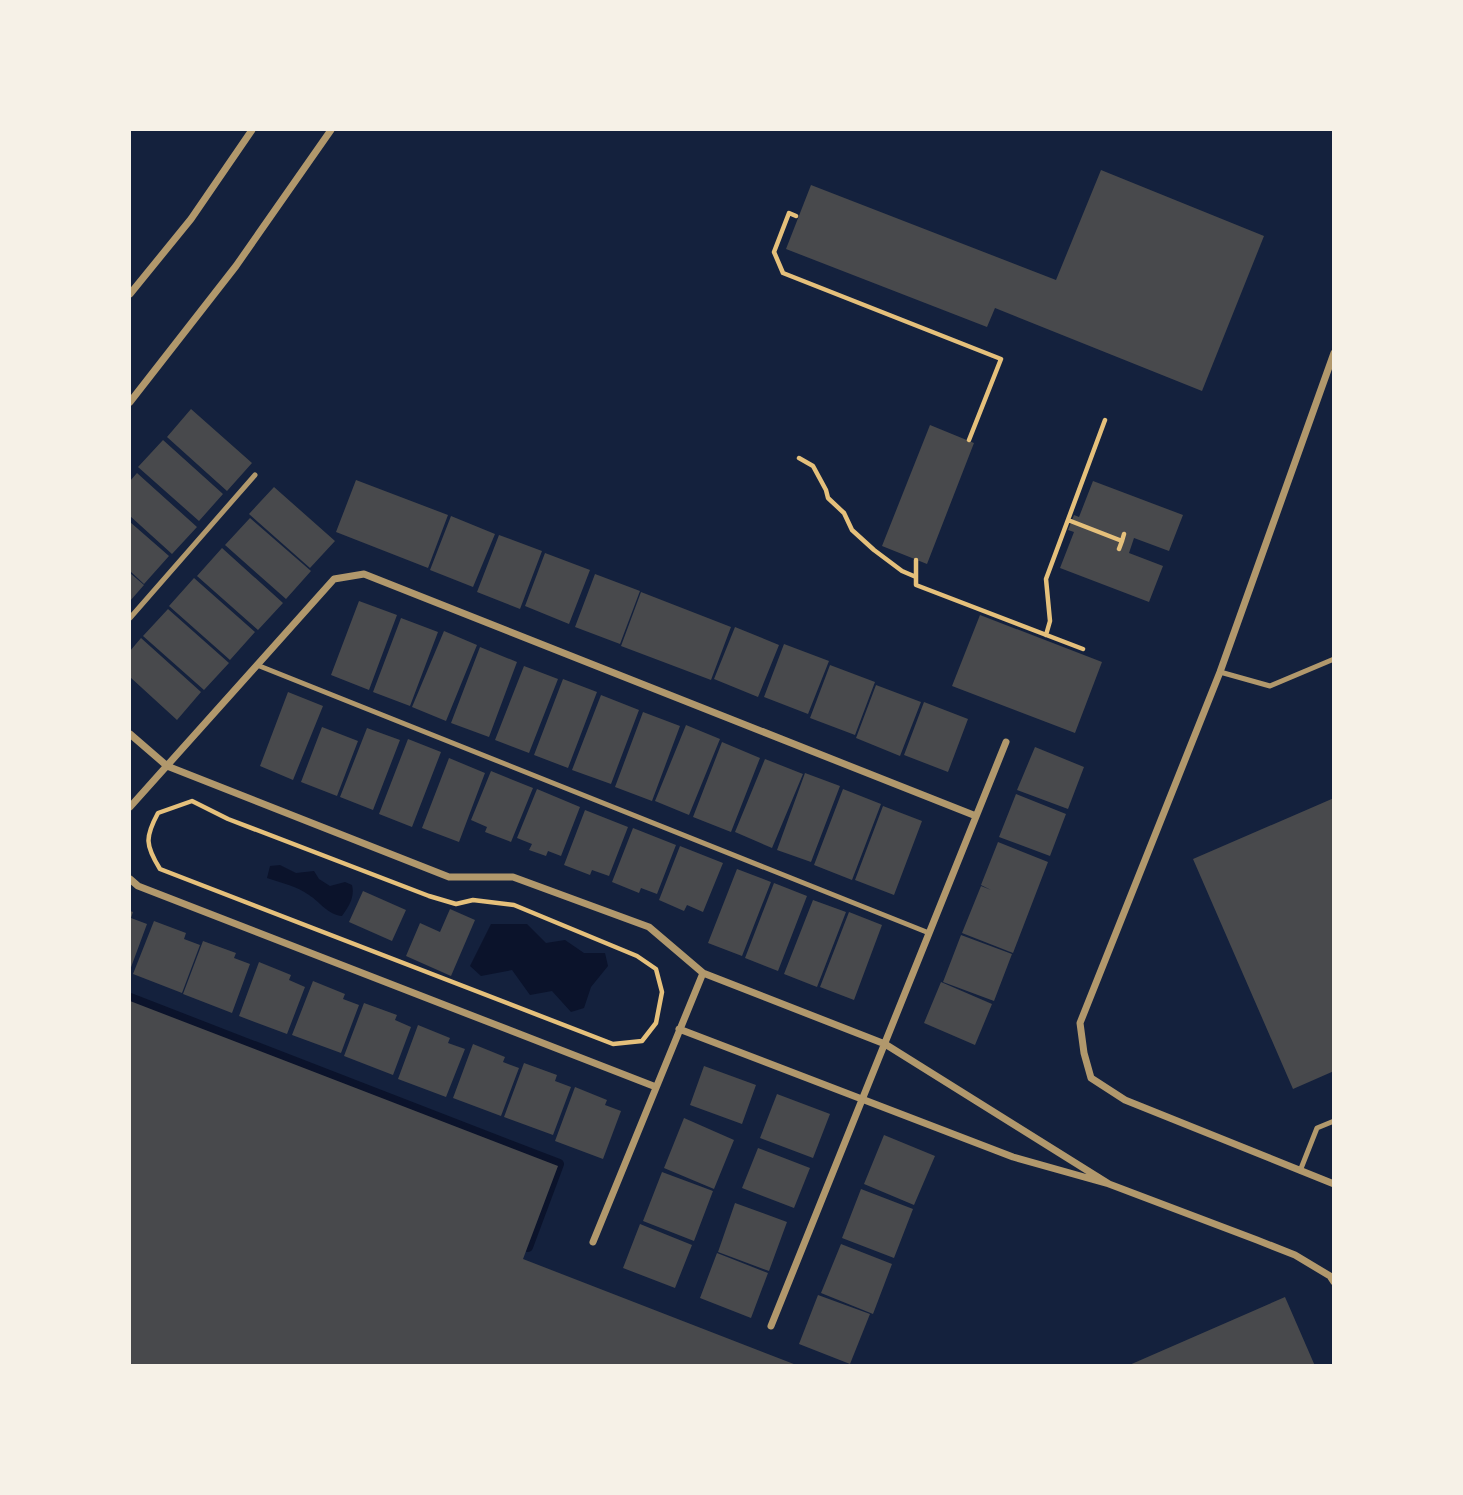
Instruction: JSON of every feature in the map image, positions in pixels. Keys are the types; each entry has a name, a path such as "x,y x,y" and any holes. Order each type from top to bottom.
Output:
{"street":[{"path":"130,294 191,219 252,130"},
{"path":"130,402 236,266 331,130"},
{"path":"1334,353 1220,672 1080,1023 1091,1078 1125,1100 1334,1184"},
{"path":"131,803 334,579 364,574 976,816"},
{"path":"130,734 167,766 449,877 513,877 649,927 703,972 885,1044 1109,1184"},
{"path":"771,1326 1006,743"},
{"path":"130,879 138,886 656,1087"},
{"path":"593,1242 703,972"},
{"path":"680,1029 1013,1157 1109,1184 1295,1255 1330,1276 1334,1282"}],"lane":[{"path":"130,618 256,475"},
{"path":"1220,672 1270,686 1334,659"},
{"path":"257,665 929,933"},
{"path":"1300,1171 1317,1128 1334,1121"}],"path":[{"path":"796,216 789,213 774,252 783,273 1002,359 969,440"},
{"path":"1046,635 1050,621 1046,579 1105,420"},
{"path":"799,458 813,466 828,498 844,513 852,530 902,571 916,577"},
{"path":"1068,520 1122,541"},
{"path":"1118,550 1124,534"},
{"path":"916,560 916,585 1083,649"},
{"path":"192,801 228,819 429,896 456,904 473,900 514,905 637,956 656,969 662,992 656,1023 642,1041 613,1044 160,869 149,852 149,831 158,813 192,801"}],"water":[{"path":"280,865 296,873 314,871 319,879 330,886 345,882 352,885 352,897 342,916 328,911 299,889 267,878 270,866"},
{"path":"491,924 527,924 546,943 565,940 584,953 605,953 608,966 591,987 584,1008 571,1012 552,991 530,995 512,970 481,976 470,966"}],"building":[{"path":"1101,170 1264,236 1202,391 995,308 987,327 786,249 811,185 1056,280"},
{"path":"191,409 252,463 227,491 167,437"},
{"path":"930,425 974,443 927,564 882,546"},
{"path":"163,440 223,494 199,521 138,467"},
{"path":"137,473 197,527 172,554 130,516 130,481"},
{"path":"356,480 448,515 428,568 336,532"},
{"path":"1093,481 1183,515 1169,551 1134,538 1129,553 1163,566 1149,602 1060,568 1074,532 1068,530 1074,515 1079,517"},
{"path":"274,487 335,541 310,568 249,514"},
{"path":"451,516 495,534 473,587 430,570"},
{"path":"250,518 311,571 286,599 225,545"},
{"path":"130,522 169,556 144,584 130,571"},
{"path":"499,535 542,551 520,609 477,592"},
{"path":"222,548 283,603 258,630 197,576"},
{"path":"545,553 590,570 569,624 525,606"},
{"path":"130,573 144,585 130,601"},
{"path":"595,574 640,591 620,644 575,627"},
{"path":"194,578 255,632 230,660 169,606"},
{"path":"641,592 731,627 711,680 621,646"},
{"path":"359,601 397,615 369,690 331,675"},
{"path":"168,609 229,663 204,690 143,636"},
{"path":"980,615 1102,662 1075,733 952,686"},
{"path":"401,618 438,632 410,706 373,692"},
{"path":"735,627 779,645 758,697 714,679"},
{"path":"444,631 477,645 446,721 412,707"},
{"path":"141,638 201,692 177,720 130,677 130,651"},
{"path":"784,644 829,661 808,714 764,697"},
{"path":"480,647 517,662 489,737 451,723"},
{"path":"830,665 875,682 855,735 810,718"},
{"path":"524,666 558,679 529,753 495,740"},
{"path":"563,679 597,692 568,768 534,755"},
{"path":"876,685 921,702 900,756 856,738"},
{"path":"288,692 323,706 293,780 260,766"},
{"path":"601,695 639,710 611,784 572,770"},
{"path":"924,702 968,719 948,772 904,755"},
{"path":"643,712 680,726 652,801 615,787"},
{"path":"686,725 720,739 689,815 655,801"},
{"path":"322,727 358,741 337,796 301,782"},
{"path":"367,728 400,740 373,810 340,797"},
{"path":"408,739 441,752 412,827 379,814"},
{"path":"722,742 760,758 731,832 693,817"},
{"path":"1035,747 1084,767 1068,809 1017,790"},
{"path":"449,758 485,773 459,842 422,828"},
{"path":"765,759 803,774 772,848 735,832"},
{"path":"491,771 533,788 511,842 485,832 487,827 471,820"},
{"path":"805,773 840,786 811,862 777,850"},
{"path":"537,789 580,807 561,856 548,851 546,856 529,850 532,844 517,838"},
{"path":"843,789 881,804 852,880 814,865"},
{"path":"1016,794 1066,814 1050,856 999,837"},
{"path":"1334,798 1334,1071 1293,1089 1193,859"},
{"path":"883,806 922,821 894,895 855,880"},
{"path":"585,810 628,827 609,876 592,870 590,875 564,865"},
{"path":"633,828 676,845 657,894 641,888 639,893 612,882"},
{"path":"998,842 1048,862 1013,953 962,933 981,886 991,890 981,885"},
{"path":"680,846 723,863 703,912 687,905 684,911 659,900"},
{"path":"737,869 771,882 742,956 708,943"},
{"path":"774,883 807,896 778,971 745,958"},
{"path":"363,891 406,910 392,941 349,922"},
{"path":"813,900 846,912 817,987 784,974"},
{"path":"450,909 475,920 451,976 406,956 420,923 440,932"},
{"path":"130,911 133,912 131,918 147,924 130,970"},
{"path":"849,912 882,925 854,1000 820,987"},
{"path":"154,921 186,933 184,939 200,945 182,993 133,974"},
{"path":"961,935 1012,954 994,1001 943,982"},
{"path":"203,941 236,953 234,958 250,964 232,1013 183,994"},
{"path":"259,962 291,975 289,980 305,987 287,1034 239,1016"},
{"path":"313,981 345,994 343,999 359,1005 341,1053 292,1035"},
{"path":"941,982 992,1004 975,1045 924,1023"},
{"path":"130,1001 558,1166 523,1259 799,1366 130,1366"},
{"path":"364,1003 397,1015 395,1020 411,1027 393,1075 344,1056"},
{"path":"418,1025 450,1038 448,1043 465,1049 446,1097 398,1079"},
{"path":"473,1044 505,1057 503,1062 519,1068 501,1116 453,1098"},
{"path":"524,1063 557,1075 555,1081 571,1087 553,1135 504,1117"},
{"path":"704,1066 756,1085 742,1124 690,1105"},
{"path":"575,1087 607,1100 605,1105 621,1111 603,1159 555,1141"},
{"path":"777,1094 830,1114 813,1158 760,1138"},
{"path":"684,1118 734,1140 714,1189 664,1168"},
{"path":"884,1135 935,1156 914,1205 864,1184"},
{"path":"758,1148 810,1168 794,1208 742,1188"},
{"path":"662,1172 713,1191 694,1241 643,1221"},
{"path":"861,1189 913,1209 894,1258 842,1238"},
{"path":"735,1203 787,1222 769,1271 718,1252"},
{"path":"640,1224 692,1245 675,1288 623,1268"},
{"path":"841,1244 892,1264 873,1314 821,1293"},
{"path":"717,1253 768,1273 751,1318 700,1298"},
{"path":"818,1295 870,1314 850,1364 799,1344"},
{"path":"1285,1297 1315,1366 1127,1366"}],"waterway":[{"path":"130,998 559,1164 528,1247"}]}
